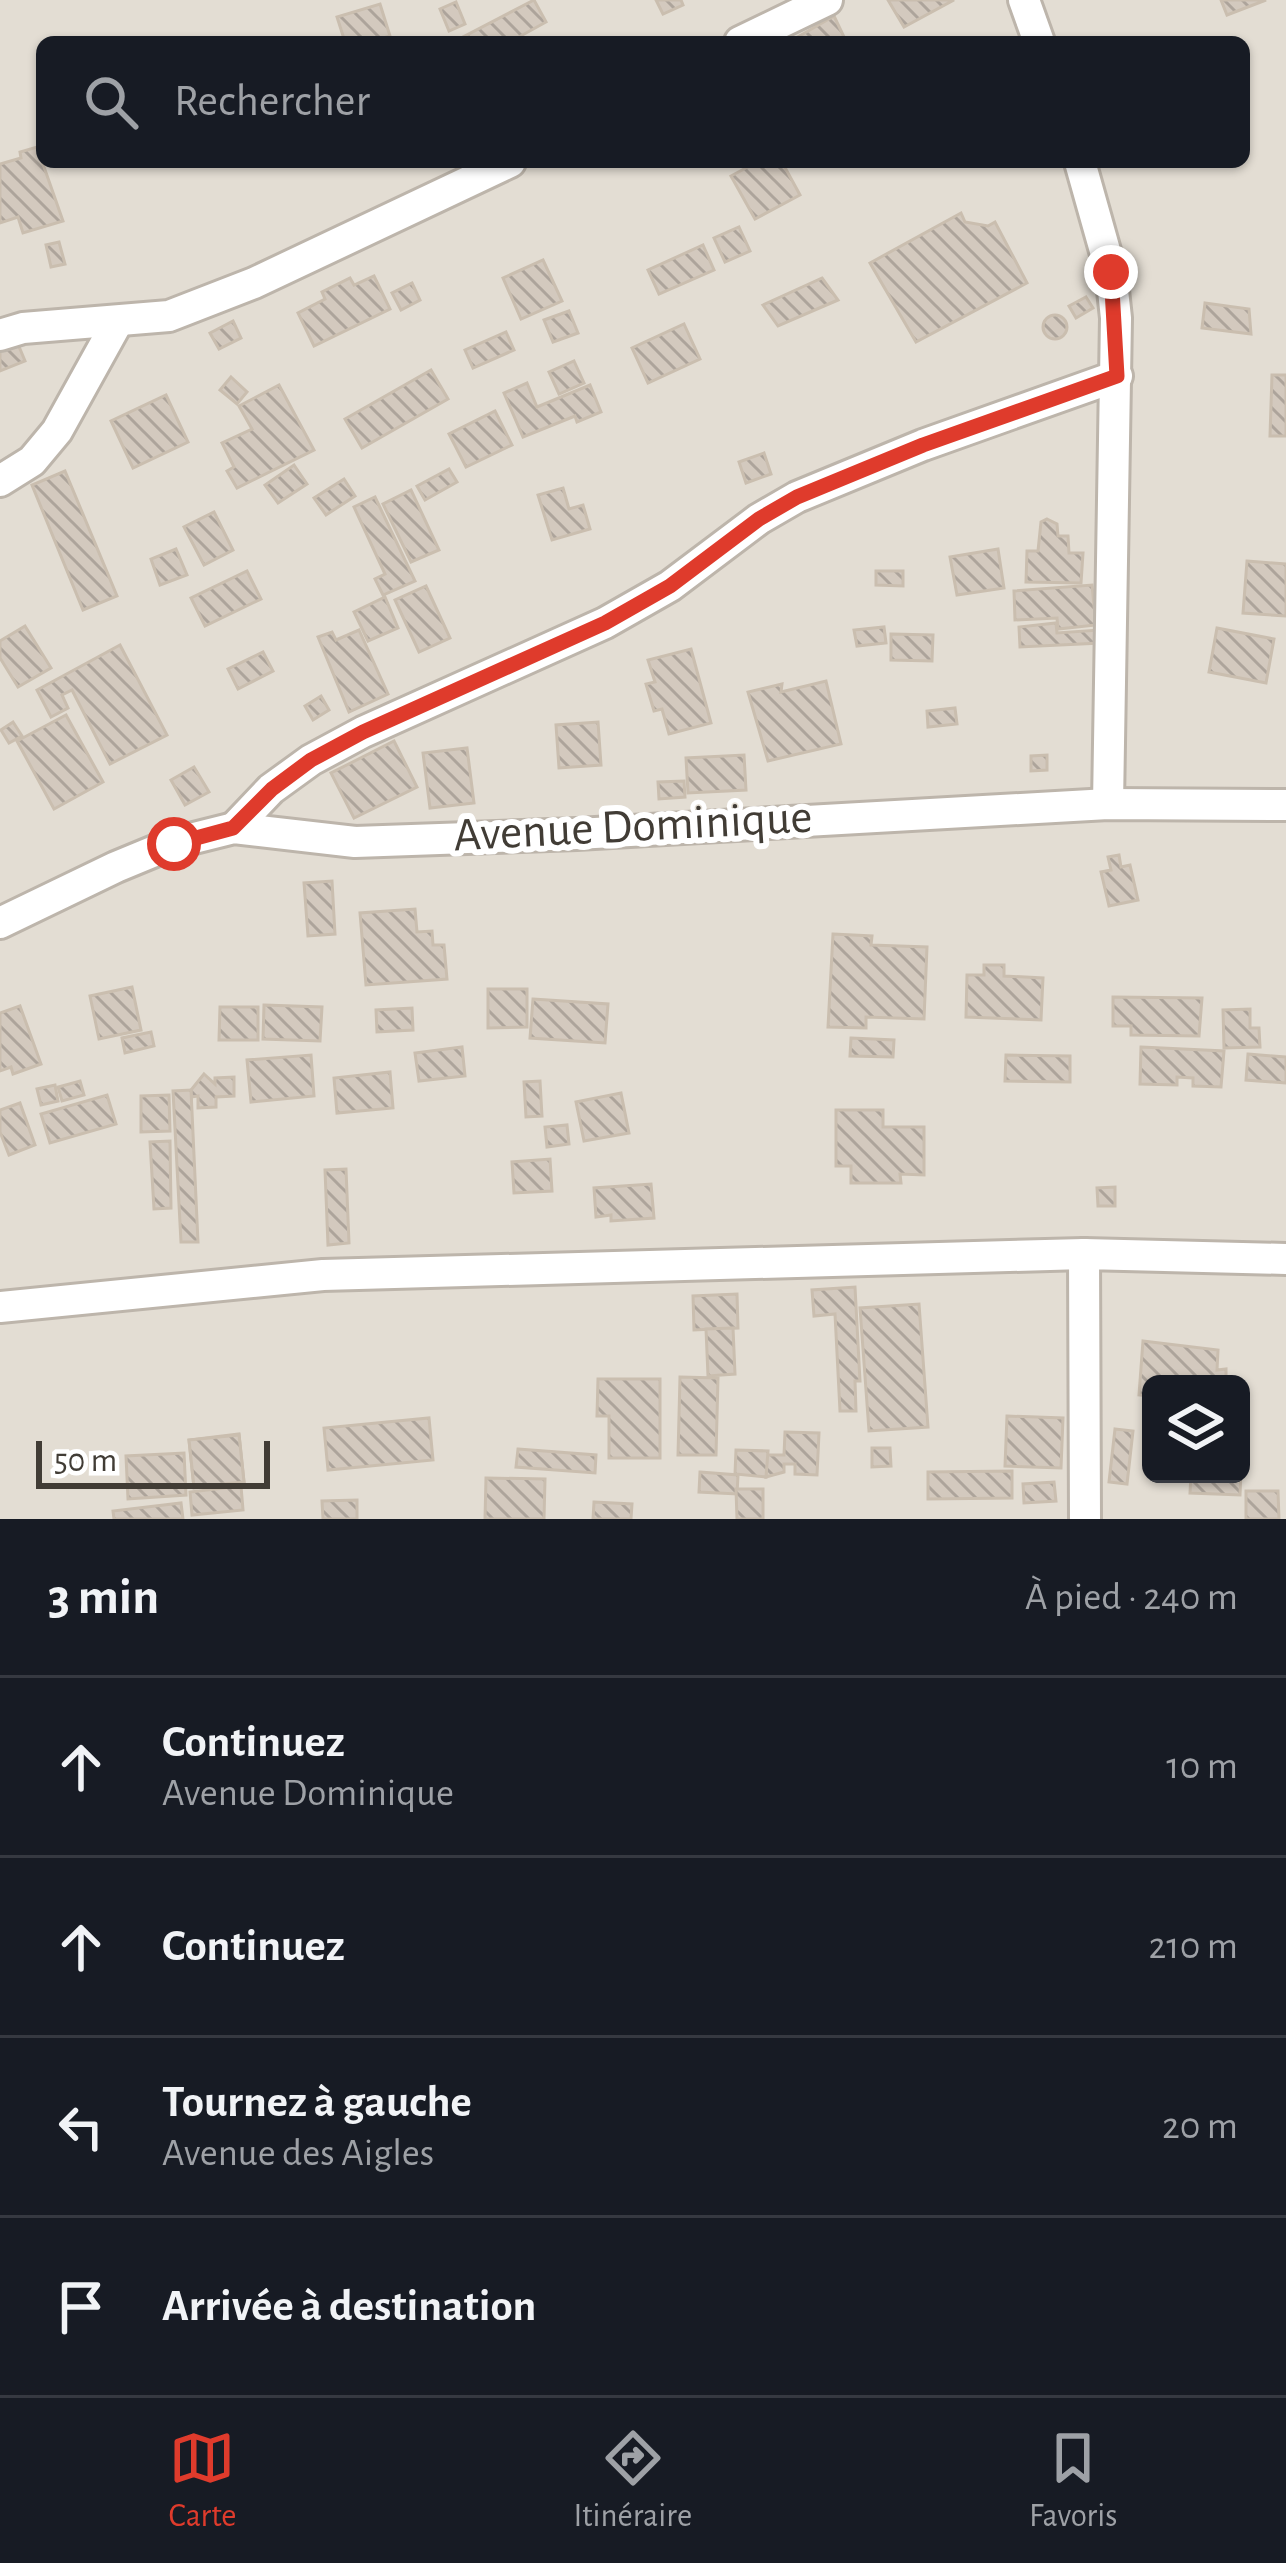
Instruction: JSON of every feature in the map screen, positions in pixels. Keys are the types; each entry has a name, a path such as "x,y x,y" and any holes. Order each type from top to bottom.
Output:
{"street":[{"path":"752,36 827,0"},
{"path":"1024,0 1037,36"},
{"path":"0,334 169,316 254,283 497,168"},
{"path":"1083,168 1111,272 1117,376 1108,804"},
{"path":"0,482 32,461 57,430 118,321"},
{"path":"233,828 272,789 311,760 605,623 670,586 759,519 797,497 923,445 1117,376"},
{"name":"Avenue Dominique","path":"0,923 116,867 233,828 355,842 1108,804 1286,805"},
{"path":"1084,1254 1084,1519"},
{"path":"0,1307 323,1275 1084,1254 1286,1258"}],"shaded area":[{"path":"0,0 1286,0 1286,1519 0,1519"}],"building":[{"path":"534,0 546,22 521,36 465,36"},
{"path":"656,0 681,0 683,5 663,14"},
{"path":"888,0 954,0 904,27"},
{"path":"1221,0 1266,0 1227,15"},
{"path":"456,2 465,24 449,31 440,9"},
{"path":"380,4 390,36 343,36 337,17"},
{"path":"834,16 844,36 799,36"},
{"path":"36,147 36,168 44,168 63,221 23,233 18,217 0,223 0,164 21,158 20,152"},
{"path":"746,168 785,168 800,195 755,219 731,176"},
{"path":"961,213 965,222 988,226 995,222 1027,283 916,342 870,263"},
{"path":"739,227 750,251 725,262 714,238"},
{"path":"59,242 65,264 51,267 46,245"},
{"path":"703,245 714,270 659,294 648,270"},
{"path":"543,260 562,301 521,319 503,278"},
{"path":"374,276 390,309 314,346 298,313 325,299 322,292 350,278 354,285"},
{"path":"822,278 838,300 778,326 763,305"},
{"path":"412,283 420,300 401,310 392,293"},
{"path":"1086,297 1093,308 1076,318 1069,306"},
{"path":"1205,303 1249,309 1251,334 1202,328"},
{"path":"569,311 578,333 553,342 544,320"},
{"path":"1055,315 1064,318 1064,336 1055,339 1046,336 1043,327 1046,318"},
{"path":"233,321 241,338 219,349 210,333"},
{"path":"684,324 700,359 648,383 632,348"},
{"path":"506,332 514,350 473,368 465,350"},
{"path":"15,337 25,361 0,371 0,343"},
{"path":"574,361 584,383 559,394 549,372"},
{"path":"431,370 448,399 362,448 345,419"},
{"path":"1272,375 1286,375 1286,436 1270,436"},
{"path":"231,377 247,392 237,404 220,390"},
{"path":"527,383 537,407 590,385 601,412 577,422 575,416 523,437 504,393"},
{"path":"279,385 314,450 237,488 227,471 234,467 222,443 252,429 239,406"},
{"path":"166,395 188,442 133,468 111,421"},
{"path":"495,411 512,445 466,467 449,434"},
{"path":"764,453 771,474 746,483 739,462"},
{"path":"294,465 307,484 278,503 265,485"},
{"path":"449,469 457,482 425,500 417,486"},
{"path":"65,471 117,596 83,610 32,485"},
{"path":"344,479 355,496 326,515 314,498"},
{"path":"563,488 569,509 583,505 590,529 552,540 538,495"},
{"path":"411,490 439,550 411,562 383,504"},
{"path":"375,497 415,581 383,595 375,579 385,574 354,507"},
{"path":"214,512 233,550 204,565 184,527"},
{"path":"1047,519 1057,524 1058,536 1068,536 1069,553 1083,553 1081,583 1026,582 1027,551 1038,551 1041,522"},
{"path":"176,549 187,575 160,585 151,559"},
{"path":"998,549 1004,588 957,595 950,557"},
{"path":"1247,561 1286,564 1286,616 1243,613"},
{"path":"247,571 261,599 205,626 191,598"},
{"path":"876,571 903,571 903,586 876,585"},
{"path":"1092,585 1096,625 1058,629 1057,618 1015,620 1014,591"},
{"path":"426,586 450,638 419,652 395,600"},
{"path":"385,597 398,628 368,641 354,612"},
{"path":"1056,623 1057,633 1099,630 1100,643 1020,647 1019,627"},
{"path":"25,626 51,668 18,687 0,658 0,641"},
{"path":"884,627 886,643 857,646 854,630"},
{"path":"1217,628 1274,639 1266,683 1209,672"},
{"path":"359,630 388,694 349,712 318,637 332,632 336,640"},
{"path":"891,634 933,635 932,661 891,660"},
{"path":"120,645 167,735 110,764 72,690 62,695 68,708 51,717 37,690"},
{"path":"691,649 711,723 669,734 662,709 654,711 646,684 655,682 648,660"},
{"path":"263,652 273,671 238,689 228,669"},
{"path":"826,681 841,744 768,761 748,692 782,684 781,692"},
{"path":"321,696 329,710 313,720 305,706"},
{"path":"955,708 957,724 928,727 927,711"},
{"path":"66,715 103,782 54,809 17,741"},
{"path":"13,722 22,736 9,743 1,730"},
{"path":"598,722 601,765 559,768 556,725"},
{"path":"394,741 417,787 354,818 331,773"},
{"path":"467,748 474,803 430,808 423,753"},
{"path":"744,755 746,790 688,793 686,758"},
{"path":"1047,755 1047,770 1031,771 1031,756"},
{"path":"194,767 209,792 185,805 171,780"},
{"path":"684,781 685,797 659,799 658,782"},
{"path":"1119,855 1121,867 1130,865 1138,900 1109,906 1101,872 1111,870 1108,857"},
{"path":"332,881 335,934 308,936 304,883"},
{"path":"415,909 417,932 432,931 433,945 444,945 447,979 366,985 360,913"},
{"path":"833,934 872,936 871,945 927,947 924,1019 866,1017 866,1028 828,1027"},
{"path":"984,965 1004,965 1004,976 1043,978 1041,1020 966,1017 967,975 984,975"},
{"path":"132,987 141,1030 99,1039 90,996"},
{"path":"488,989 527,989 527,1027 488,1028"},
{"path":"1113,997 1202,998 1199,1036 1131,1035 1131,1026 1113,1026"},
{"path":"533,999 608,1004 605,1043 530,1038"},
{"path":"264,1005 322,1007 320,1041 263,1039"},
{"path":"20,1006 41,1064 13,1074 11,1067 0,1071 0,1013"},
{"path":"220,1007 258,1007 258,1040 219,1040"},
{"path":"412,1008 413,1030 377,1032 376,1010"},
{"path":"1250,1009 1250,1028 1259,1028 1260,1047 1224,1048 1223,1010"},
{"path":"151,1032 154,1046 125,1053 122,1038"},
{"path":"851,1038 894,1040 893,1057 850,1056"},
{"path":"462,1047 465,1076 419,1081 415,1053"},
{"path":"1141,1047 1224,1051 1221,1087 1193,1086 1193,1078 1177,1077 1177,1085 1140,1084"},
{"path":"1248,1054 1286,1057 1286,1083 1246,1080"},
{"path":"311,1055 314,1096 251,1102 247,1060"},
{"path":"1006,1055 1070,1056 1070,1082 1005,1081"},
{"path":"390,1072 393,1108 337,1113 334,1078"},
{"path":"204,1074 215,1084 215,1078 234,1077 234,1096 216,1097 216,1107 198,1108 198,1096 191,1097 191,1090"},
{"path":"80,1081 84,1095 62,1101 58,1087"},
{"path":"540,1081 542,1116 526,1117 524,1082"},
{"path":"55,1085 58,1101 41,1105 37,1089"},
{"path":"191,1090 198,1242 181,1242 173,1091"},
{"path":"621,1093 629,1133 584,1141 576,1102"},
{"path":"107,1095 116,1124 50,1143 41,1114"},
{"path":"169,1095 170,1131 141,1132 141,1096"},
{"path":"20,1103 35,1145 9,1155 0,1132 0,1110"},
{"path":"836,1110 883,1110 883,1127 924,1127 924,1175 900,1174 901,1183 851,1183 851,1166 836,1166"},
{"path":"567,1125 569,1144 547,1147 545,1127"},
{"path":"170,1141 171,1208 154,1209 150,1142"},
{"path":"550,1159 552,1191 514,1193 512,1162"},
{"path":"346,1169 349,1243 328,1245 325,1170"},
{"path":"651,1184 654,1218 611,1221 611,1215 596,1217 594,1188"},
{"path":"1115,1187 1115,1206 1098,1206 1097,1188"},
{"path":"855,1287 860,1381 855,1381 856,1411 840,1411 835,1314 814,1316 812,1290"},
{"path":"737,1294 738,1328 694,1330 693,1296"},
{"path":"919,1304 928,1427 869,1431 860,1308"},
{"path":"733,1328 735,1374 708,1376 706,1329"},
{"path":"1143,1341 1218,1350 1217,1370 1226,1369 1226,1375 1142,1375 1139,1395"},
{"path":"680,1377 718,1378 716,1455 678,1455"},
{"path":"598,1379 660,1379 660,1458 609,1458 609,1416 597,1416"},
{"path":"1007,1416 1063,1418 1061,1468 1005,1466"},
{"path":"429,1418 433,1460 328,1470 324,1428"},
{"path":"1115,1429 1133,1431 1127,1484 1109,1482"},
{"path":"785,1432 819,1433 817,1475 795,1474 795,1464 784,1464 784,1472 766,1477 767,1455 784,1455"},
{"path":"239,1434 244,1482 194,1488 189,1440"},
{"path":"239,1435 244,1482 194,1487 189,1440"},
{"path":"872,1448 890,1448 891,1466 872,1467"},
{"path":"518,1449 596,1455 595,1473 516,1467"},
{"path":"736,1450 768,1451 766,1477 735,1474"},
{"path":"184,1453 186,1495 128,1499 126,1456"},
{"path":"1012,1471 1012,1498 928,1499 928,1472"},
{"path":"700,1472 738,1475 737,1494 699,1492"},
{"path":"486,1478 545,1479 544,1519 485,1519"},
{"path":"1054,1482 1056,1501 1024,1503 1023,1484"},
{"path":"1191,1483 1241,1483 1240,1495 1190,1493"},
{"path":"241,1486 243,1510 192,1515 190,1492"},
{"path":"736,1489 763,1489 763,1519 737,1519"},
{"path":"1246,1491 1278,1491 1279,1519 1246,1519"},
{"path":"357,1500 357,1519 323,1519 322,1501"},
{"path":"594,1502 632,1504 631,1519 593,1519"},
{"path":"181,1503 183,1519 114,1519 113,1511"}],"route":[{"path":"174,844 233,828 272,789 311,760 363,732 605,623 670,586 759,519 797,497 923,445 1117,376 1111,272"}]}
